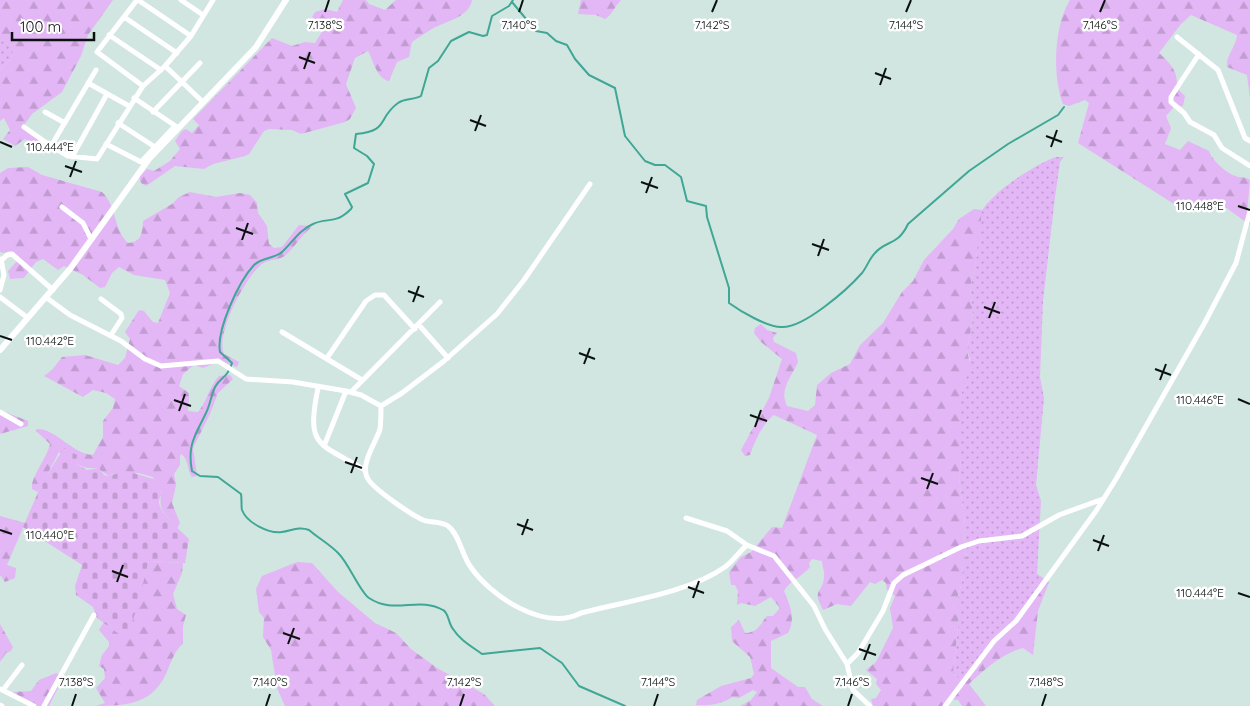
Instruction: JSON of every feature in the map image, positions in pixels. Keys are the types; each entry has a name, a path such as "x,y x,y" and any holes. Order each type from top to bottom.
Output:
{"street":[{"path":"143,86 98,54 109,35 138,0 190,36"},
{"path":"181,0 203,16"},
{"path":"24,127 72,157 97,159 134,98 143,86 165,66 190,36 213,0"},
{"path":"106,144 141,162 238,69 256,47 286,0"},
{"path":"124,17 177,52"},
{"path":"109,35 161,70"},
{"path":"1177,37 1218,70 1245,138 1250,141"},
{"path":"1199,54 1171,97 1171,102 1184,113 1190,122 1214,135 1224,149 1250,166"},
{"path":"153,112 200,63"},
{"path":"165,66 203,102"},
{"path":"52,146 96,70"},
{"path":"88,83 129,106"},
{"path":"72,157 107,94"},
{"path":"134,98 176,127"},
{"path":"45,112 65,123"},
{"path":"118,123 155,147"},
{"path":"0,350 47,298 133,178 176,127"},
{"path":"381,406 402,393 448,358 497,314 524,280 590,184"},
{"path":"62,207 83,223 90,239"},
{"path":"945,706 994,641 1016,621 1103,499 1200,332 1236,264 1246,233 1250,212"},
{"path":"0,290 4,275 1,259 7,255 14,255 53,290"},
{"path":"327,358 366,301 380,293 387,297 448,358"},
{"path":"0,297 28,318"},
{"path":"47,298 70,315 111,335 146,360 161,366 214,361 246,379 293,382 318,388 349,392 381,406"},
{"path":"101,299 121,314 122,318 111,335"},
{"path":"324,446 349,392 417,327 440,302"},
{"path":"282,332 362,380"},
{"path":"318,388 313,430 316,439 324,446 365,470"},
{"path":"381,406 380,427 365,470 368,479 376,487 423,520 447,525 471,568 492,591 518,607 551,617 573,617 581,613 676,589 725,566 747,546"},
{"path":"0,412 21,424"},
{"path":"847,664 858,653 883,611 894,584 903,574 961,547 979,541 1022,536 1059,515 1103,499"},
{"path":"686,518 727,531 747,546 774,556 814,606 824,629 847,664 853,690 870,706"},
{"path":"44,706 94,615"},
{"path":"22,665 1,689 34,706"}],"green space":[{"path":"0,0 113,0 88,35 81,56 62,92 32,114 22,128 40,141 35,145 25,139 15,146 3,139 10,130 4,118 0,121 0,70 11,57 13,46 0,40"},
{"path":"343,0 366,0 369,4 385,10 396,0 472,0 470,6 461,15 432,29 412,42 409,57 397,62 389,81 385,80 378,73 368,51 355,58 346,84 356,108 350,119 345,122 301,134 292,130 269,129 264,131 249,154 245,156 213,164 204,169 175,166 146,186 141,183 139,177 147,169 154,171 170,161 180,149 175,141 182,131 186,129 192,133 199,125 193,119 272,38 292,46 305,42 315,43 325,27 312,17 315,12 325,9 337,12"},
{"path":"581,0 621,0 605,19 596,15 578,14"},
{"path":"1070,0 1250,0 1250,98 1247,75 1227,67 1228,58 1237,35 1191,15 1181,24 1159,53 1173,68 1177,88 1185,96 1183,106 1174,107 1166,116 1171,128 1165,144 1180,150 1188,141 1209,151 1216,162 1228,172 1250,180 1247,213 1250,215 1250,225 1225,207 1185,211 1078,143 1089,103 1085,100 1069,106 1063,104 1059,93 1056,65 1056,51 1061,23"},
{"path":"0,40 13,46 13,54 0,70"},
{"path":"1056,157 1064,157 1060,162 1043,301 1040,377 1044,398 1036,485 1041,501 1037,574 1049,582 1041,588 968,679 961,680 953,674 959,616 957,600 961,586 963,565 967,556 964,551 965,524 959,478 961,458 961,396 970,359 967,350 973,318 970,287 975,268 980,216 991,199 1001,190 1025,173"},
{"path":"28,167 42,175 102,192 110,203 123,238 128,243 139,239 142,233 143,221 172,204 179,197 190,192 216,197 240,193 250,195 257,203 258,213 267,226 269,244 274,248 282,247 299,225 311,226 284,256 268,261 255,270 241,292 228,320 222,345 224,354 239,362 237,367 220,361 203,368 194,365 183,374 179,386 189,393 188,411 198,412 219,376 230,375 233,379 218,393 193,448 197,476 192,477 184,456 181,454 180,456 180,465 174,474 176,485 172,503 180,523 177,529 161,508 162,491 153,477 138,473 112,474 109,476 97,468 86,468 77,464 59,452 38,492 32,489 34,479 50,444 36,431 37,429 51,433 78,451 93,455 103,437 103,421 113,408 115,399 106,393 93,390 83,397 44,376 52,370 62,357 85,355 118,365 125,358 130,339 125,332 139,310 144,311 153,322 158,323 170,293 165,280 134,275 119,267 112,273 105,287 100,288 83,275 64,266 58,270 43,259 36,262 24,278 10,279 8,271 17,261 16,256 10,251 0,252 0,173 8,168"},
{"path":"974,209 982,210 975,268 970,287 973,318 967,350 970,364 961,396 961,458 959,478 965,524 964,550 967,558 963,565 958,595 959,616 953,674 961,680 968,679 1041,588 1049,582 1038,611 1033,655 1023,648 1008,654 969,684 986,706 962,706 958,700 949,699 943,706 873,706 871,699 876,698 881,690 876,684 877,679 866,670 876,662 893,628 890,608 895,596 887,590 886,583 882,580 875,584 870,582 851,606 837,604 823,610 818,598 824,577 822,561 812,559 809,563 810,567 784,591 790,607 792,622 788,633 771,641 771,668 798,687 805,687 812,699 823,706 740,706 751,700 757,692 753,690 739,698 733,697 720,703 696,705 697,700 721,686 751,678 754,674 750,657 732,641 731,627 739,620 745,633 749,633 758,628 767,616 773,616 780,608 771,597 755,606 741,603 737,605 738,591 735,585 731,585 729,572 741,557 751,552 772,527 782,528 817,435 774,415 762,428 750,455 745,456 741,450 769,398 782,359 761,342 754,333 755,328 761,324 767,330 777,333 773,338 774,342 796,353 798,362 785,389 785,400 787,406 808,411 815,405 817,385 831,373 850,364 860,345 883,323 902,292 913,281 924,260 953,229 959,219"},
{"path":"0,410 28,421 28,426 0,434"},
{"path":"64,448 77,455 76,464 87,470 99,468 104,475 108,476 126,471 157,480 162,491 159,502 160,506 171,522 189,539 185,563 149,561 132,623 123,637 97,618 93,607 76,595 75,586 82,565 23,527 43,481"},
{"path":"0,516 25,523 7,565 16,568 15,578 5,582 0,575"},
{"path":"149,561 183,563 182,573 173,594 177,609 186,615 183,626 183,643 175,654 160,684 153,692 128,704 96,706 105,703 96,688 105,678 104,669 99,666 102,655 109,646 109,642 99,630 104,622 111,628 130,625"},
{"path":"297,562 312,563 338,592 375,623 396,633 411,649 437,668 484,694 495,706 285,706 277,688 271,650 263,637 264,618 259,612 256,589 262,576"},
{"path":"0,624 13,647 0,662"},
{"path":"56,673 63,676 63,678 49,706 35,706 13,692 31,691 39,680"}],"waterway":[{"path":"513,0 509,6 492,16 487,35 483,36 469,32 451,41 438,61 429,68 421,96 398,103 387,114 379,127 374,130 356,134 354,148 367,156 374,164 368,183 345,194 352,207 351,209 336,219 318,222 308,227 282,252 257,262 248,272 225,319 220,352 232,363 226,375 215,387 195,435 191,447 192,471 200,476 218,477 241,494 242,510 259,527 277,532 298,529 309,530 339,554 362,590 369,598 378,603 397,606 425,605 443,610 456,633 482,654 540,648 562,663 579,686 625,706"},
{"path":"512,2 536,31 547,33 556,41 567,45 575,59 589,75 615,88 625,136 645,161 655,165 665,165 681,177 687,201 706,206 707,217 729,288 729,303 754,318 775,326 790,326 801,322 836,298 864,271 873,255 879,249 900,236 908,224 969,171 1008,144 1058,115 1064,107"}]}
